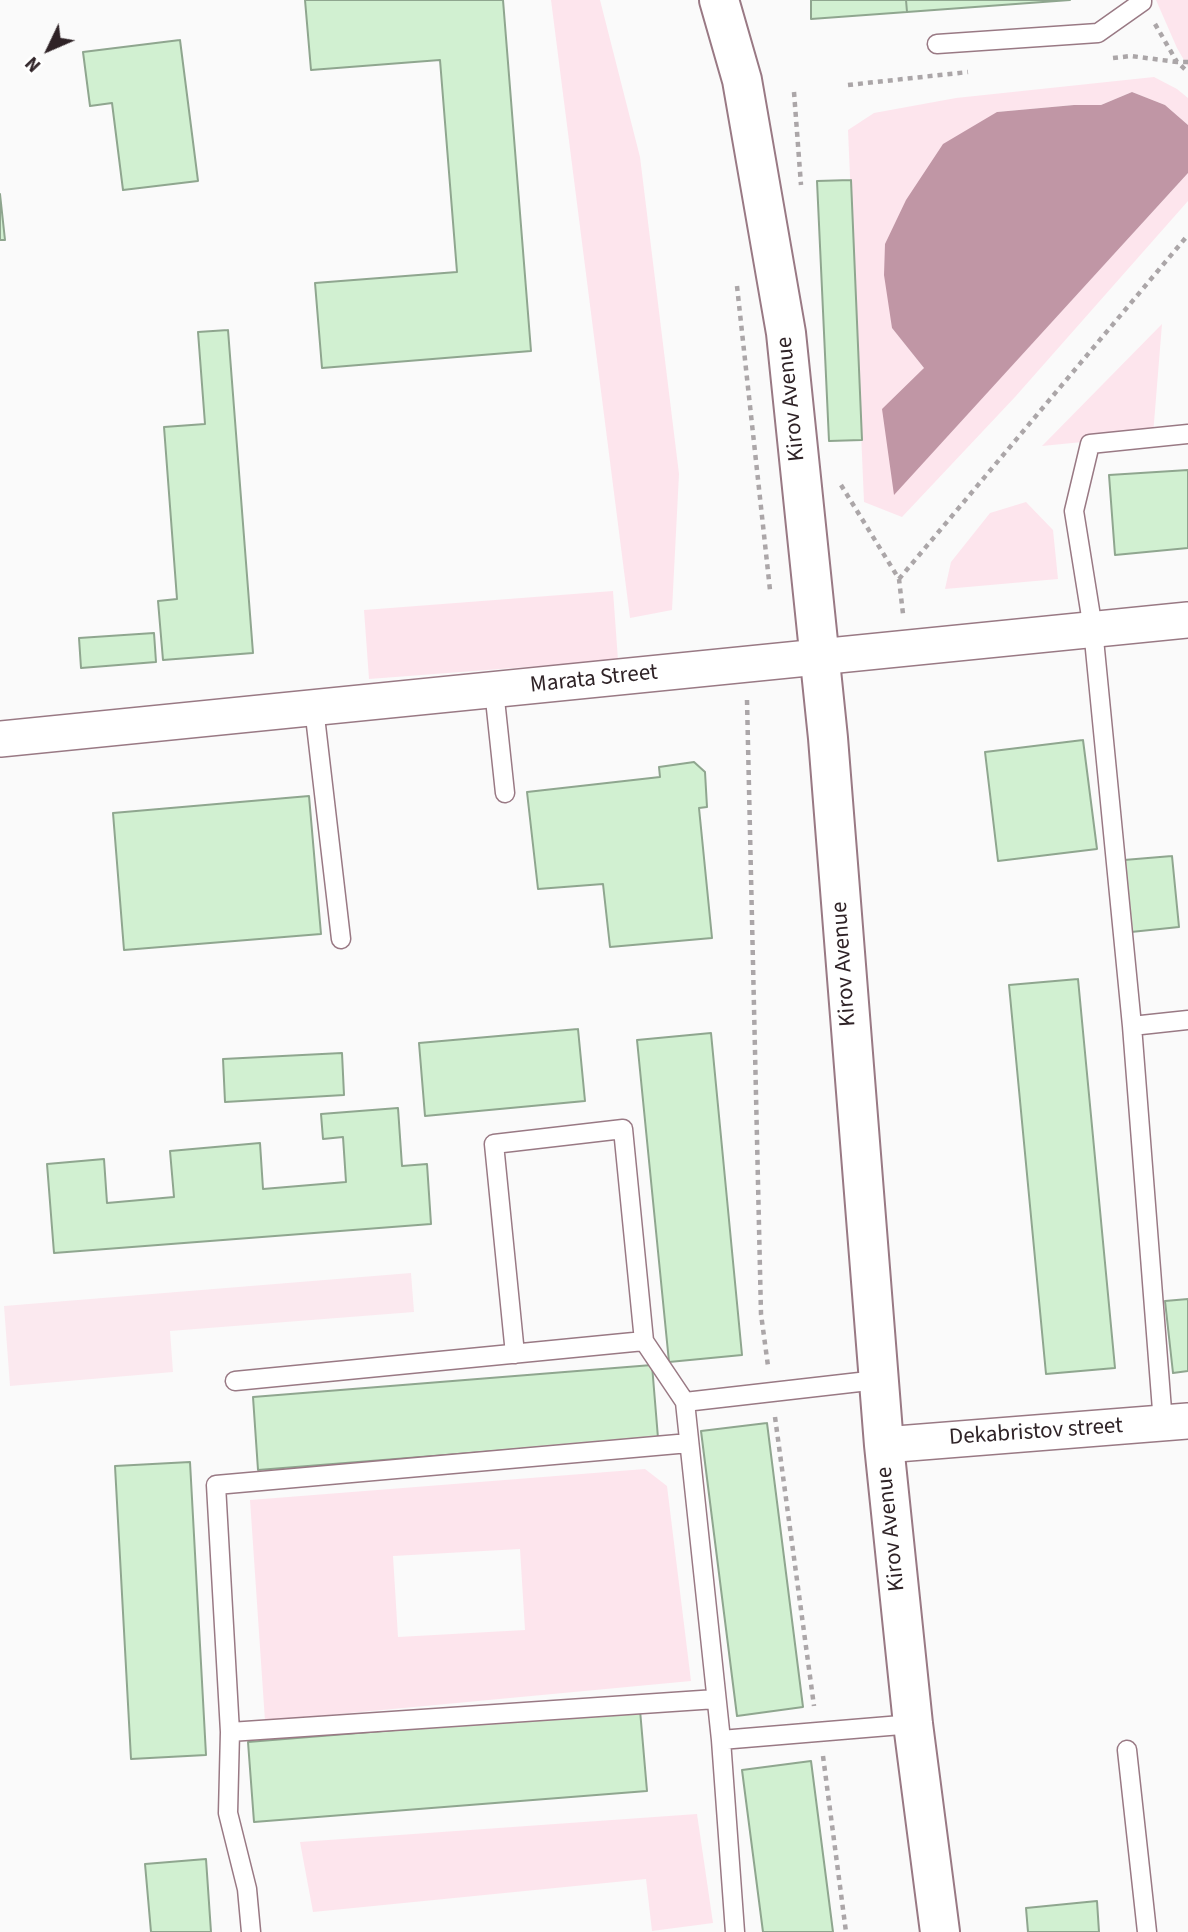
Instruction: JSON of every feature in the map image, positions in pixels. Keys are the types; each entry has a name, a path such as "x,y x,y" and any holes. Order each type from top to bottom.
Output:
{"main road":[{"name":"Kirov Avenue","path":"719,0 742,80 786,333 828,738 877,1380 913,1724 940,1932"}],"street":[{"name":"Marata Street","path":"0,739 1188,620"},
{"name":"Dekabristov street","path":"884,1445 1175,1422"}],"lane":[{"path":"937,44 1098,33 1142,1"},
{"path":"1175,1422 1093,629 1074,511 1090,444 1188,434"},
{"path":"494,690 505,793"},
{"path":"314,708 341,939"},
{"path":"1132,1026 1188,1020"},
{"path":"515,1354 494,1144 623,1129 644,1341 685,1402 721,1741 735,1932"},
{"path":"235,1381 644,1341"},
{"path":"685,1402 877,1380"},
{"path":"251,1932 247,1889 228,1813 230,1732 216,1485 689,1443"},
{"path":"230,1732 716,1699"},
{"path":"721,1741 913,1724"},
{"path":"1127,1750 1147,1932"}],"path":[{"path":"1142,1 1177,62 1188,62"},
{"path":"848,85 888,80"},
{"path":"794,92 802,189"},
{"path":"900,579 1188,236"},
{"path":"736,278 770,590"},
{"path":"838,481 900,579 906,648"},
{"path":"746,664 761,1314 846,1932"}],"shaded area":[{"path":"551,0 600,0 640,157 679,474 672,610 630,618"},
{"path":"1156,0 1188,0 1188,67 1177,48"},
{"path":"1154,77 1188,98 1188,125 1165,105 1132,92 1101,105 997,112 892,328 924,368 894,494 1188,173 1188,201 1015,397 902,517 864,502 848,130 874,113 956,98"},
{"path":"1132,92 1165,105 1188,125 1188,173 894,495 882,409 924,368 892,328 884,275 885,244 906,200 943,144 997,112 1101,105"},
{"path":"1162,324 1153,435 1042,446"},
{"path":"1026,502 1053,530 1058,579 945,589 951,562 990,513"},
{"path":"613,591 618,660 369,679 364,610"},
{"path":"411,1273 414,1312 170,1331 173,1372 10,1386 4,1306"},
{"path":"645,1469 667,1486 691,1681 265,1721 250,1500","holes":["520,1549 525,1630 398,1637 393,1556"]},
{"path":"697,1814 713,1923 652,1931 646,1879 313,1912 300,1842"}],"building":[{"path":"305,0 503,0 531,351 322,368 315,283 457,272 440,60 311,70"},
{"path":"811,0 906,0 907,12 811,19"},
{"path":"906,0 1070,0 907,12"},
{"path":"180,40 198,181 123,190 112,103 90,106 83,52"},
{"path":"851,180 862,440 829,441 817,181"},
{"path":"0,194 5,240 0,240"},
{"path":"228,330 253,653 163,660 158,601 177,599 164,427 205,424 198,332"},
{"path":"1188,470 1188,548 1115,555 1109,475"},
{"path":"154,633 156,662 81,668 79,638"},
{"path":"1083,740 1097,849 998,861 985,752"},
{"path":"694,762 705,772 707,807 699,808 712,938 610,947 603,884 538,889 527,792 660,777 659,767"},
{"path":"309,796 321,934 124,950 113,813"},
{"path":"1172,856 1179,927 1131,932 1124,860"},
{"path":"1078,979 1115,1368 1046,1374 1009,985"},
{"path":"578,1029 585,1101 425,1116 419,1043"},
{"path":"711,1033 742,1355 669,1362 637,1040"},
{"path":"342,1053 344,1095 225,1102 223,1059"},
{"path":"398,1108 402,1166 427,1164 431,1224 54,1253 47,1164 104,1159 107,1203 174,1197 170,1151 260,1143 263,1189 346,1182 343,1137 323,1139 321,1114"},
{"path":"1188,1299 1188,1371 1173,1373 1165,1301"},
{"path":"652,1365 658,1438 258,1470 253,1397"},
{"path":"767,1423 803,1707 737,1716 701,1431"},
{"path":"190,1462 206,1755 131,1759 115,1466"},
{"path":"640,1710 647,1791 254,1822 248,1742"},
{"path":"811,1761 833,1932 763,1932 742,1770"},
{"path":"206,1859 211,1932 151,1932 145,1864"},
{"path":"1097,1901 1099,1932 1028,1932 1026,1908"}]}
